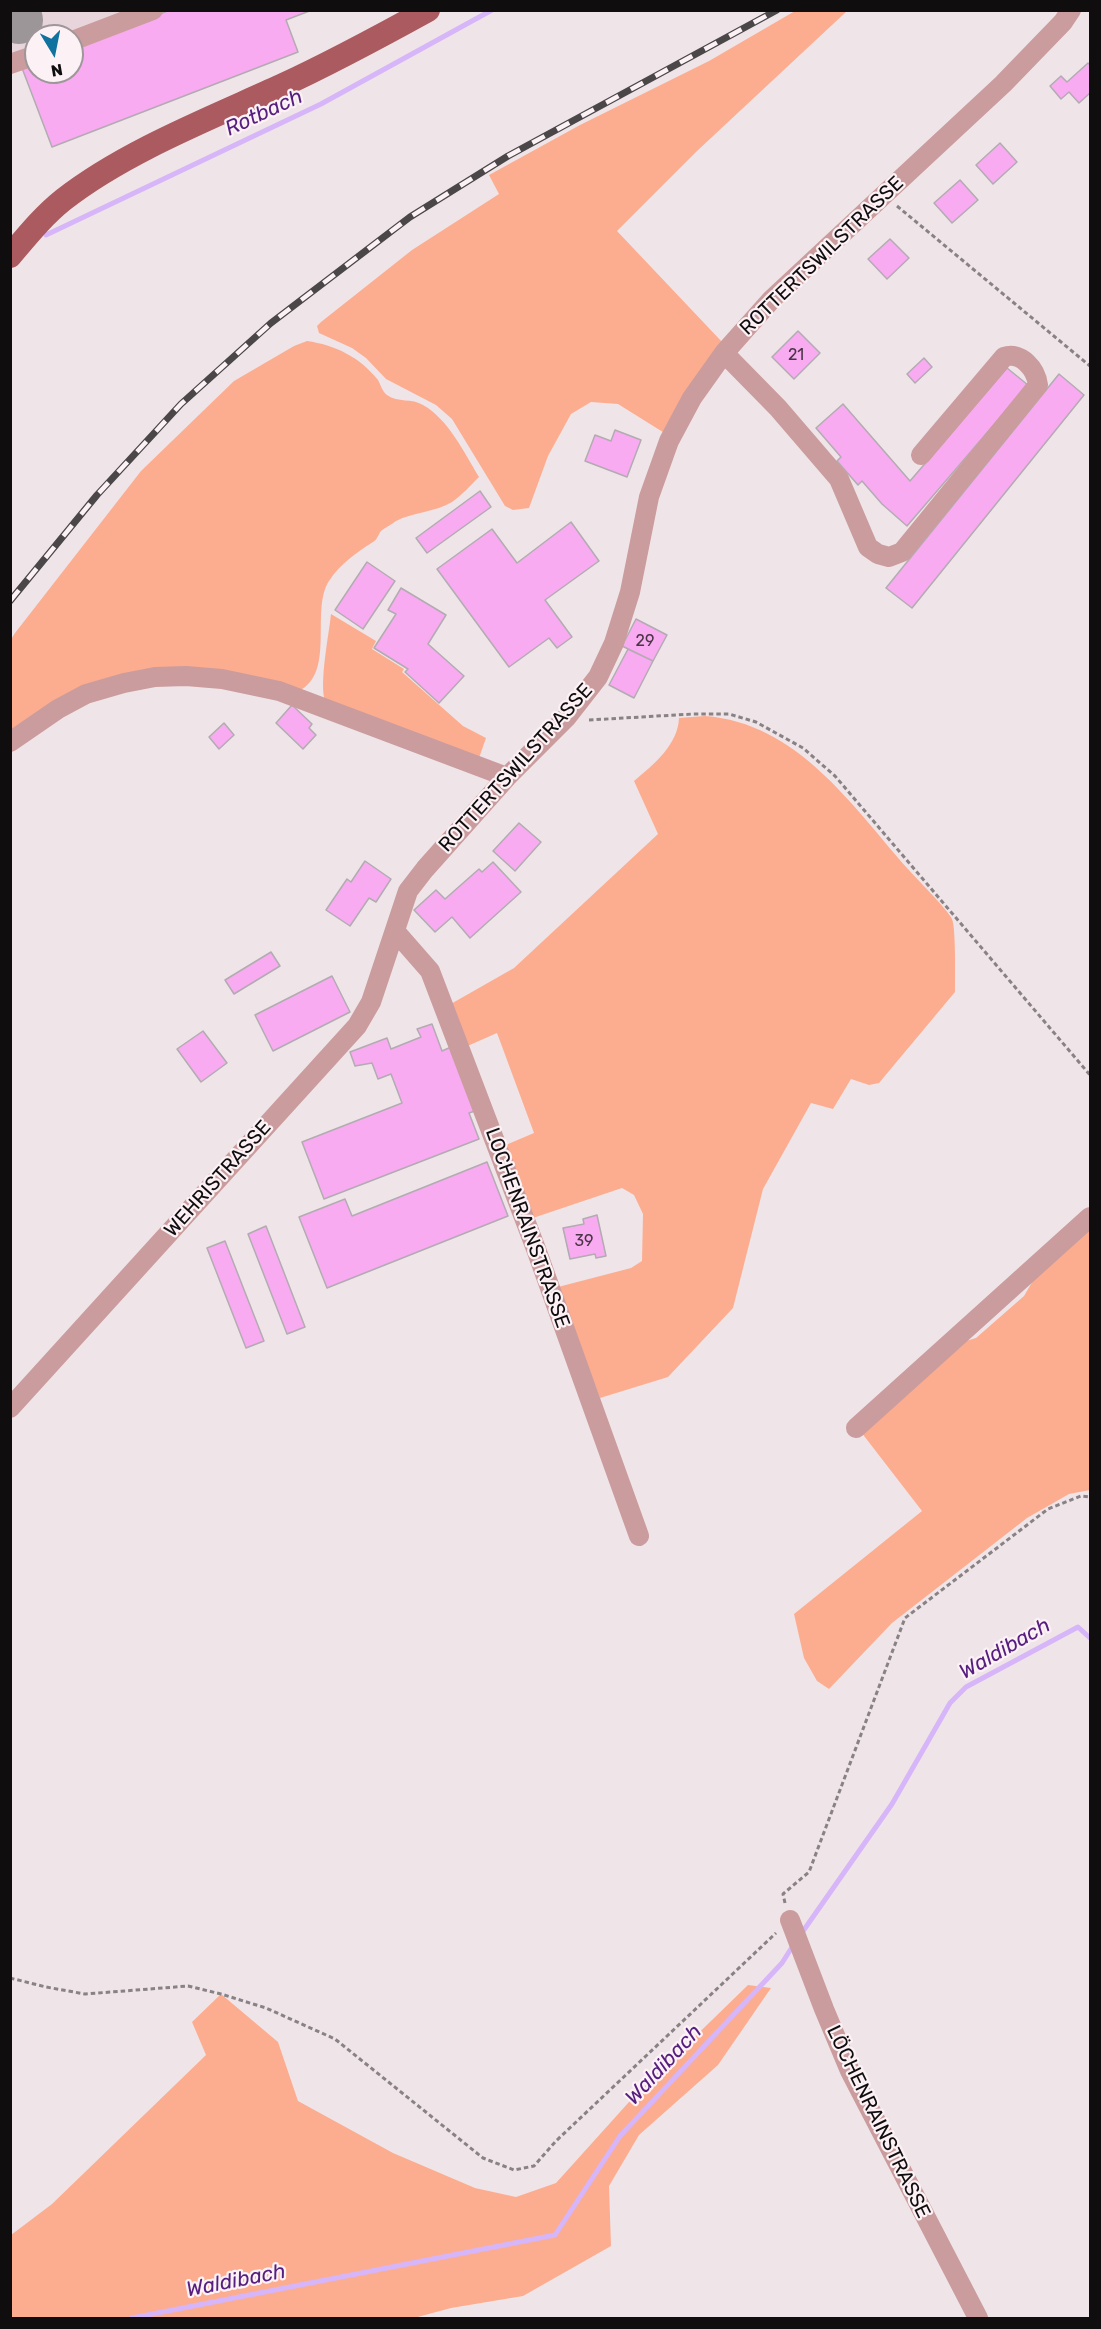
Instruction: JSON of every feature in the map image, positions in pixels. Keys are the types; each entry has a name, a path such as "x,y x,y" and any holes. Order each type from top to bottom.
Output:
{"main road":[{"path":"10,256 43,218 90,181 166,139 343,57 428,10"}],"street":[{"path":"84,36 153,10"},
{"name":"ROTTERTSWILSTRASSE","path":"395,931 408,891 425,869 507,777 566,718 598,677 614,643 630,592 650,497 669,441 692,398 724,353 772,299 1003,84 1063,22 1071,10"},
{"path":"724,353 778,408 839,479 868,547 878,554 889,557 902,552 1038,385 1032,368 1018,357 1011,355 1004,357 921,455"},
{"path":"10,742 58,709 86,694 124,682 155,677 186,676 222,679 279,691 507,777"},
{"name":"WEHRISTRASSE","path":"10,1408 357,1026 371,1002 395,931"},
{"name":"LOCHENRAINSTRASSE","path":"395,931 430,971 536,1249 639,1536"},
{"path":"855,1428 1090,1217"},
{"name":"LÖCHENRAINSTRASSE","path":"790,1920 850,2071 978,2319"}],"path":[{"path":"884,195 1090,366"},
{"path":"566,718 586,720 729,714 756,722 803,748 835,776 1090,1075"},
{"path":"10,1978 85,1994 188,1986 266,2008 335,2039 483,2158 514,2170 534,2166 565,2133 790,1920 783,1894 809,1872 905,1618 1048,1509 1081,1496 1090,1497"}],"shaded area":[{"path":"11,11 170,11 84,43 84,24 24,24 24,67 11,72"},
{"path":"795,11 847,11 697,151 617,231 724,344 666,434 618,404 591,402 571,414 548,456 529,508 513,510 505,506 452,419 436,405 386,379 366,358 352,348 319,333 317,326 321,322 412,250 499,194 489,175 580,125 709,61"},
{"path":"307,341 346,353 371,372 387,395 419,403 432,411 448,427 479,477 452,502 396,521 381,531 374,541 339,569 329,581 324,593 317,670 310,682 299,691 160,669 11,733 10,641 15,633 141,471 234,381 294,346"},
{"path":"331,614 376,641 372,649 404,669 402,672 463,726 486,738 479,758 325,701 323,683"},
{"path":"705,716 738,722 768,734 795,750 820,771 865,818 952,919 955,943 955,992 879,1083 869,1085 851,1079 833,1109 811,1103 763,1189 733,1308 668,1377 600,1398 558,1287 631,1268 642,1261 643,1214 634,1195 622,1188 530,1219 501,1147 534,1133 497,1033 463,1048 449,1005 514,968 658,834 634,781 669,746 678,728 679,718"},
{"path":"1090,1222 1090,1490 1069,1494 1027,1518 892,1623 829,1689 817,1681 804,1658 794,1614 922,1511 861,1432 959,1343 976,1338 1024,1296 1038,1272"},
{"path":"748,1985 771,1988 718,2065 639,2135 609,2186 611,2246 523,2296 451,2308 414,2318 11,2318 11,2235 52,2204 206,2055 192,2022 221,1994 278,2042 298,2101 393,2153 475,2188 516,2197 556,2183 638,2092"}],"building":[{"path":"170,10 312,10 286,20 298,52 52,147 28,84 84,84 84,43"},
{"path":"1088,63 1090,65 1090,93 1079,103 1069,92 1061,99 1050,86 1061,76 1067,82"},
{"path":"1000,143 1017,162 993,184 976,165"},
{"path":"960,180 978,200 952,223 934,203"},
{"path":"890,239 909,258 887,279 868,259"},
{"path":"798,331 820,353 794,379 772,357"},
{"path":"924,358 932,367 915,383 907,374"},
{"path":"1007,368 1028,385 907,526 882,504 862,481 858,485 837,461 841,457 816,428 843,404 910,481"},
{"path":"1059,374 1084,395 912,608 886,588"},
{"path":"615,430 641,440 627,477 585,461 595,435 611,441"},
{"path":"480,491 491,507 427,553 416,538"},
{"path":"571,522 599,561 545,600 572,637 557,648 549,638 509,667 437,569 492,529 517,563"},
{"path":"367,562 395,581 363,629 335,610"},
{"path":"401,588 446,615 428,644 464,676 439,703 405,672 408,669 374,648 396,614 388,610"},
{"path":"636,619 667,635 653,661 622,646"},
{"path":"628,649 653,661 634,698 609,685"},
{"path":"292,705 312,724 309,728 316,735 303,749 276,723"},
{"path":"224,723 234,735 219,749 209,737"},
{"path":"519,823 541,842 515,871 493,851"},
{"path":"365,861 391,879 376,902 369,898 350,926 326,910 347,879 351,882"},
{"path":"493,862 521,892 470,938 452,917 435,932 414,910 436,890 445,899 479,869 482,872"},
{"path":"271,952 280,966 234,994 225,980"},
{"path":"332,976 350,1012 273,1051 255,1015"},
{"path":"432,1024 442,1051 451,1047 475,1111 469,1113 479,1139 324,1199 302,1142 402,1103 391,1074 378,1079 372,1063 355,1066 350,1052 387,1038 391,1049 421,1037 417,1029"},
{"path":"203,1031 227,1063 201,1082 177,1049"},
{"path":"487,1162 508,1216 327,1288 299,1217 345,1199 352,1216"},
{"path":"597,1215 606,1256 596,1258 595,1254 570,1259 563,1228 584,1224 583,1219"},
{"path":"266,1226 305,1327 287,1334 248,1234"},
{"path":"225,1241 264,1341 246,1348 207,1248"}],"waterway":[{"name":"Rotbach","path":"46,235 321,104 492,10"},
{"name":"Waldibach","path":"801,1934 892,1804 950,1703 966,1687 1078,1627 1090,1638"},
{"name":"Waldibach","path":"132,2318 555,2235 620,2136 782,1963 794,1944"}],"taxiway":[{"path":"15,10 19,20"}],"railway":[{"path":"10,601 97,495 181,404 271,323 410,217 508,156 777,10"}]}
